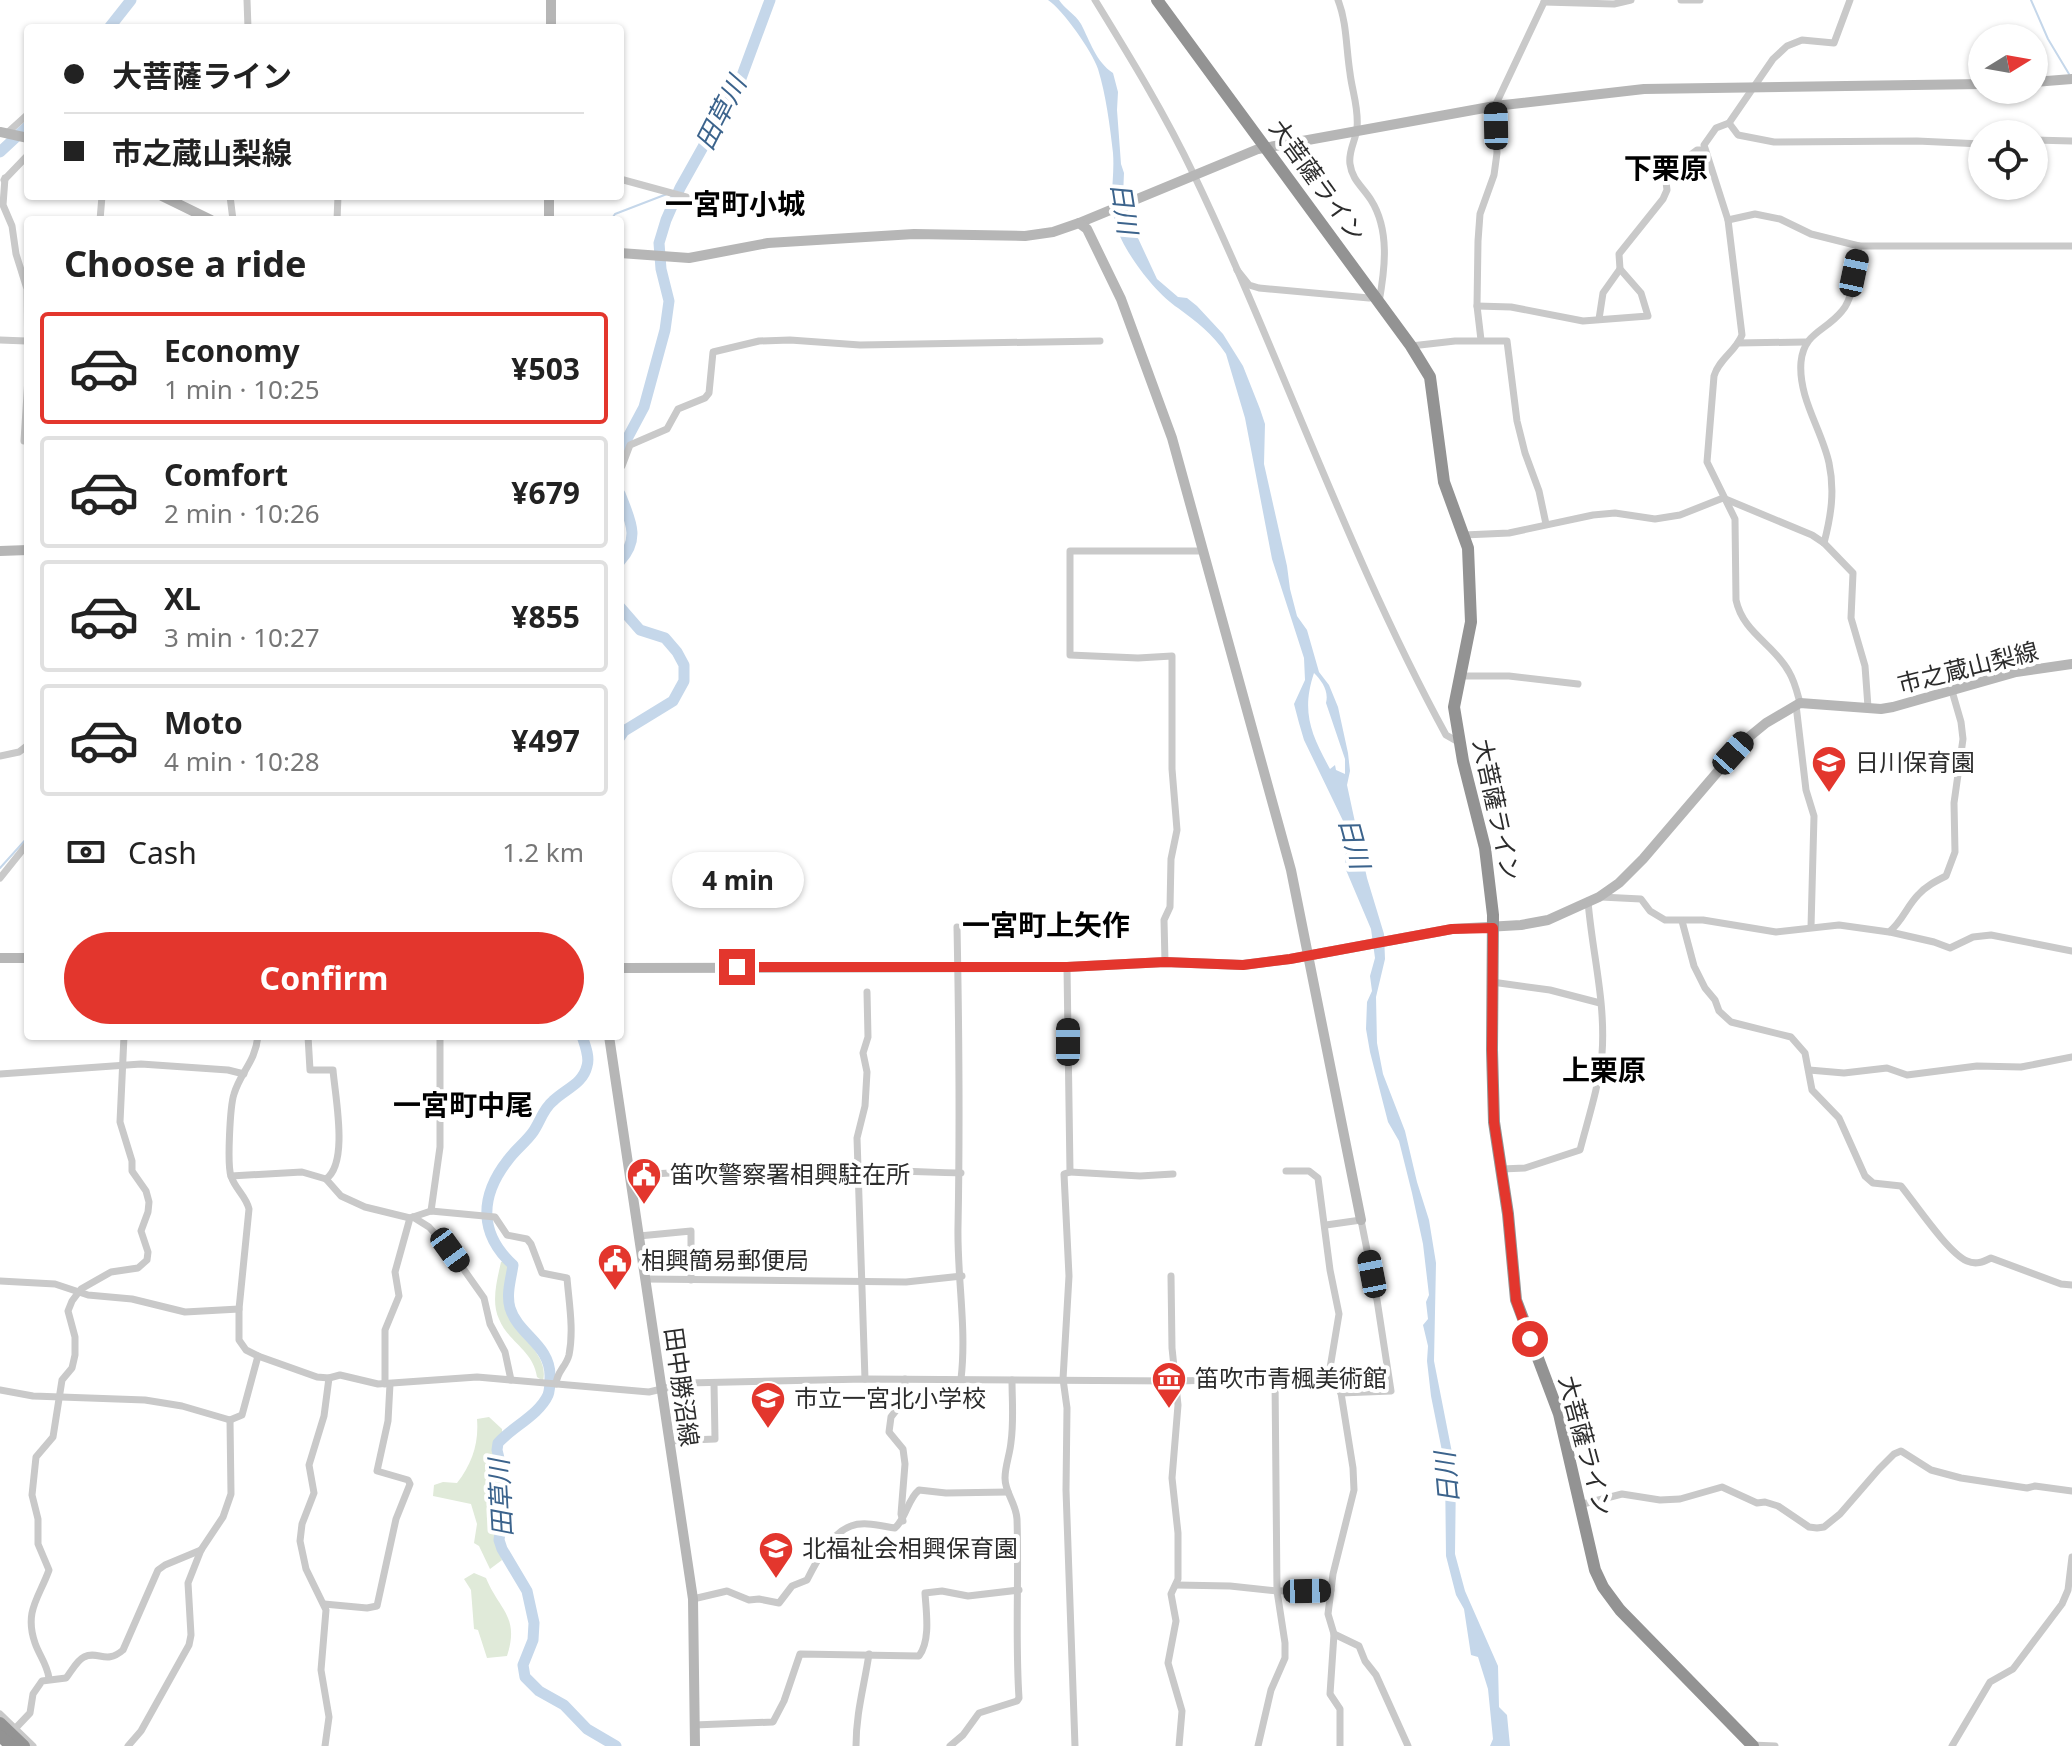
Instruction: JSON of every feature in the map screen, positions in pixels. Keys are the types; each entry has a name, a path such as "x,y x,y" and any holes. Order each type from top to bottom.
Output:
{"highway":[{"name":"大菩薩ライン","path":"1157,0 1377,299 1430,377 1444,482 1468,548 1471,622 1454,707 1485,848 1493,928 1494,1122 1518,1310 1559,1414 1595,1570 1610,1598 1752,1745"},
{"path":"0,1723 9,1736 24,1746"}],"street":[{"path":"247,0 248,24"},
{"path":"551,0 551,24"},
{"path":"1095,0 1155,96 1195,175 1401,649 1446,735 1460,743"},
{"path":"1235,269 1242,273 1249,285 1259,288 1377,299 1385,249 1381,225 1372,201 1354,180 1350,164 1349,154 1357,129 1356,101 1343,13 1338,0"},
{"path":"1481,340 1477,306 1480,214 1494,175 1497,153 1495,106 1544,1 1614,4 1631,0"},
{"path":"1681,0 1700,0"},
{"path":"1811,927 1814,816 1806,790 1798,704 1789,671 1738,613 1735,519 1707,462 1714,376 1725,356 1738,343 1741,323 1728,220 1704,145 1716,128 1729,123 1773,59 1787,46 1802,40 1834,43 1850,0"},
{"path":"2048,81 2069,80"},
{"path":"624,253 672,258 704,257 750,244 914,234 1025,236 1053,232 1265,148 1495,106 1644,89 1968,84"},
{"path":"4,132 24,117"},
{"path":"1729,123 1738,135 1774,142 1968,143"},
{"path":"4,132 24,137"},
{"path":"2048,140 2072,141"},
{"path":"1477,306 1511,307 1583,321 1648,316 1641,293 1620,269 1619,254 1663,199 1667,190 1665,174 1697,150 1704,150"},
{"path":"24,159 3,181 3,205 12,226 24,279"},
{"path":"624,180 686,197"},
{"path":"170,200 203,216"},
{"path":"1728,220 1755,214 1780,219 1811,234 1859,246 2072,246"},
{"path":"1079,223 1087,229 1121,299 1172,438 1286,851 1377,1300 1391,1391 1341,1393"},
{"path":"1738,343 1805,342 1842,312 1848,301 1859,246"},
{"path":"1599,319 1607,285 1620,269"},
{"path":"0,340 24,341"},
{"path":"624,461 630,445 667,429 678,409 705,398 709,393 713,352 759,341 790,340 860,345 1100,341"},
{"path":"1411,346 1507,341 1517,421 1546,524"},
{"path":"1805,342 1801,375 1830,466 1832,509 1824,543"},
{"path":"1464,535 1509,533 1615,513 1655,519 1680,515 1723,498 1824,543 1855,577 1851,618 1865,666 1868,707"},
{"path":"0,551 24,550"},
{"path":"1165,962 1164,920 1170,907 1171,859 1177,830 1172,769 1172,656 1070,655 1070,551 1203,551"},
{"name":"市之蔵山梨線","path":"1798,704 1893,707 2016,672 2072,664"},
{"path":"1459,676 1509,676 1578,684"},
{"path":"1889,932 1905,915 1916,896 1930,883 1946,876 1955,852 1954,790 1963,739 1952,691"},
{"path":"624,968 1067,967 1165,962 1243,965 1452,929 1493,928 1548,920 1599,897 1635,868 1750,735 1798,704"},
{"path":"0,756 24,748"},
{"path":"0,878 24,848"},
{"path":"1599,897 1641,899 1658,917 1703,920 1776,932 1839,925 1889,932 1950,948 1973,937 1991,935 2072,951"},
{"path":"1502,1169 1525,1168 1580,1150 1601,1062 1600,980 1588,901"},
{"path":"1682,921 1694,966 1719,1011 1731,1022 1791,1037 1805,1053 1812,1090 1839,1118 1865,1176 1873,1183 1901,1186 1968,1262 1981,1263 1991,1258 2061,1284 2072,1285"},
{"path":"957,927 961,1173 958,1227 964,1348 961,1379"},
{"path":"0,958 24,958"},
{"path":"1067,967 1070,1172"},
{"path":"1492,982 1550,990 1600,1003"},
{"path":"865,1379 857,1138 865,1106 867,1072 863,1053 868,1037 867,992"},
{"path":"49,1678 30,1624 31,1609 49,1570 38,1544 38,1519 32,1495 36,1457 53,1437 62,1380 72,1368 75,1355 75,1337 68,1311 78,1293 111,1272 138,1268 147,1260 148,1252 141,1231 149,1202 146,1191 132,1171 132,1161 122,1133 124,1040"},
{"path":"257,1040 255,1058 234,1094 232,1105 231,1176 249,1209 239,1340 246,1350 258,1356 317,1377 340,1375 388,1384 477,1377 649,1392 687,1383 865,1379 1328,1380 1341,1393 1354,1490 1328,1614 1334,1634 1330,1694 1340,1709 1340,1746"},
{"path":"308,1040 310,1070 333,1070 339,1143 336,1169 326,1179"},
{"path":"431,1211 440,1156 440,1040"},
{"name":"田中勝沼線","path":"610,1040 693,1599 695,1746"},
{"path":"1809,1070 1844,1073 1887,1068 1907,1075 1977,1066 2021,1067 2072,1057"},
{"path":"0,1074 121,1064 228,1070 244,1074"},
{"path":"630,1176 683,1170 770,1168 961,1173"},
{"path":"1286,1171 1309,1171 1318,1178 1339,1314 1328,1380"},
{"path":"231,1176 302,1172 326,1179 341,1196 365,1207 411,1218 429,1227 450,1250 484,1298 490,1324 505,1352 511,1380"},
{"path":"1075,1746 1066,1490 1067,1408 1063,1379 1069,1276 1064,1174 1173,1174"},
{"path":"411,1218 431,1211 494,1217 507,1235 527,1239 542,1273 567,1278 571,1334 568,1360 557,1373 555,1384"},
{"path":"324,1604 377,1606 396,1519 410,1484 408,1480 377,1471 388,1421 385,1330 399,1296 395,1272 411,1218"},
{"path":"1326,1225 1361,1220"},
{"path":"639,1236 691,1231 691,1280"},
{"path":"645,1279 906,1282 962,1276"},
{"path":"1171,1276 1178,1433 1172,1478 1178,1533 1176,1585 1171,1594 1176,1621 1168,1663 1182,1711 1179,1746"},
{"path":"0,1281 55,1284 78,1293 140,1300 185,1312 239,1309"},
{"path":"0,1390 59,1397 145,1400 182,1406 230,1420 242,1415 258,1356"},
{"path":"325,1746 329,1717 322,1679 324,1604 306,1569 300,1541 302,1524 314,1493 309,1465 324,1416 329,1378"},
{"path":"1258,1746 1271,1690 1285,1658 1277,1591 1275,1378"},
{"path":"903,1521 903,1449 889,1432 889,1421 904,1400 905,1379"},
{"path":"950,1746 963,1735 979,1713 1019,1698 1016,1644 1019,1590 1017,1515 1005,1480 1011,1441 1012,1380"},
{"path":"669,1441 715,1439 714,1383"},
{"path":"128,1746 141,1731 189,1645 188,1583 201,1550 223,1517 231,1494 230,1420"},
{"path":"1579,1505 1622,1494 1660,1500 1680,1499 1722,1487 1757,1503 1778,1506 1809,1527 1824,1527 1840,1514 1879,1469 1901,1451 1931,1470 1961,1478 2072,1491"},
{"path":"693,1599 727,1591 749,1600 779,1603 792,1586 807,1580 812,1567 848,1527 868,1524 895,1528 903,1521 919,1490 1008,1492"},
{"path":"9,1736 30,1713 38,1685 49,1678 66,1678 88,1655 115,1657 123,1650 158,1570 201,1550"},
{"path":"1952,1746 1990,1682 2013,1669 2062,1604 2068,1590 2072,1557"},
{"path":"1176,1585 1277,1591 1331,1590"},
{"path":"694,1725 773,1722 784,1701 800,1654 919,1656 924,1650 927,1623 925,1593 942,1591 968,1596 1019,1590"},
{"path":"2062,1604 2072,1609"},
{"path":"1334,1634 1359,1646 1365,1661 1376,1675 1408,1746"},
{"path":"856,1746 856,1717 869,1654"},
{"path":"0,1714 9,1736 33,1746"},
{"path":"1752,1745 1775,1746"}],"green space":[{"path":"505,1261 509,1268 506,1308 538,1356 544,1372 543,1381 537,1377 526,1353 503,1327 497,1312 496,1283 501,1262"},
{"path":"489,1417 502,1429 502,1436 495,1441 495,1448 502,1498 498,1537 502,1560 490,1569 479,1546 474,1543 477,1524 471,1504 433,1496 434,1485 457,1483 462,1476 476,1445 477,1419"},
{"path":"474,1573 486,1578 506,1614 511,1631 507,1656 487,1658 478,1630 474,1629 471,1590 464,1579"}],"water":[{"name":"日川","path":"1048,0 1059,0 1076,17 1098,57 1113,73 1118,92 1123,196 1157,279 1178,297 1187,298 1197,306 1223,334 1243,366 1265,424 1264,464 1290,589 1297,616 1307,630 1319,672 1329,685 1338,707 1348,753 1350,771 1347,785 1367,878 1384,934 1385,959 1376,997 1377,1043 1383,1074 1405,1131 1429,1220 1436,1263 1434,1361 1456,1473 1455,1554 1465,1591 1498,1666 1499,1707 1507,1715 1510,1746 1490,1746 1493,1739 1488,1689 1478,1657 1471,1655 1464,1609 1456,1595 1446,1556 1445,1466 1431,1396 1428,1346 1423,1325 1428,1319 1426,1302 1429,1295 1423,1244 1399,1141 1388,1122 1366,1029 1367,1002 1372,991 1370,976 1375,958 1371,929 1346,870 1349,842 1346,827 1304,740 1294,704 1305,680 1304,658 1272,559 1245,418 1226,354 1204,328 1150,282 1120,236 1112,207 1111,132 1098,69 1076,32","holes":["1314,673 1326,690 1326,703 1345,759 1345,774 1336,770 1335,765 1330,769 1313,734 1308,700"]}],"waterway":[{"path":"112,24 131,0"},
{"name":"田草川","path":"624,444 644,407 665,330 669,301 661,269 659,243 666,220 680,188 740,81 770,0"},
{"path":"2031,0 2048,39 2069,74"},
{"path":"0,152 24,130"},
{"path":"614,216 667,194"},
{"name":"田草川","path":"624,505 632,529 624,556"},
{"name":"田草川","path":"624,612 640,630 665,638 684,665 684,681 673,701 624,731"},
{"path":"0,868 24,841"},
{"name":"田草川","path":"583,1040 588,1059 585,1072 578,1082 547,1108 533,1132 498,1174 488,1201 487,1215 494,1241 513,1265 510,1308 520,1326 540,1348 549,1366 550,1377 549,1393 544,1402 498,1443 504,1479 499,1540 527,1591 534,1623 533,1640 523,1665 525,1677 539,1691 564,1705 587,1729 616,1746"}],"place":[{"name":"日川保育園","path":"1829,794"},
{"name":"笛吹警察署相興駐在所","path":"644,1206"},
{"name":"相興簡易郵便局","path":"615,1292"},
{"name":"笛吹市青楓美術館","path":"1169,1410"},
{"name":"市立一宮北小学校","path":"768,1430"},
{"name":"北福祉会相興保育園","path":"776,1580"}],"district":[{"name":"下栗原","path":"1666,168"},
{"name":"一宮町小城","path":"735,204"},
{"name":"一宮町上矢作","path":"1046,925"},
{"name":"上栗原","path":"1604,1070"},
{"name":"一宮町中尾","path":"463,1105"}],"route":[{"path":"737,967 1067,967 1165,962 1243,965 1452,929 1493,928 1494,1122 1508,1214 1516,1300 1530,1339"}]}
